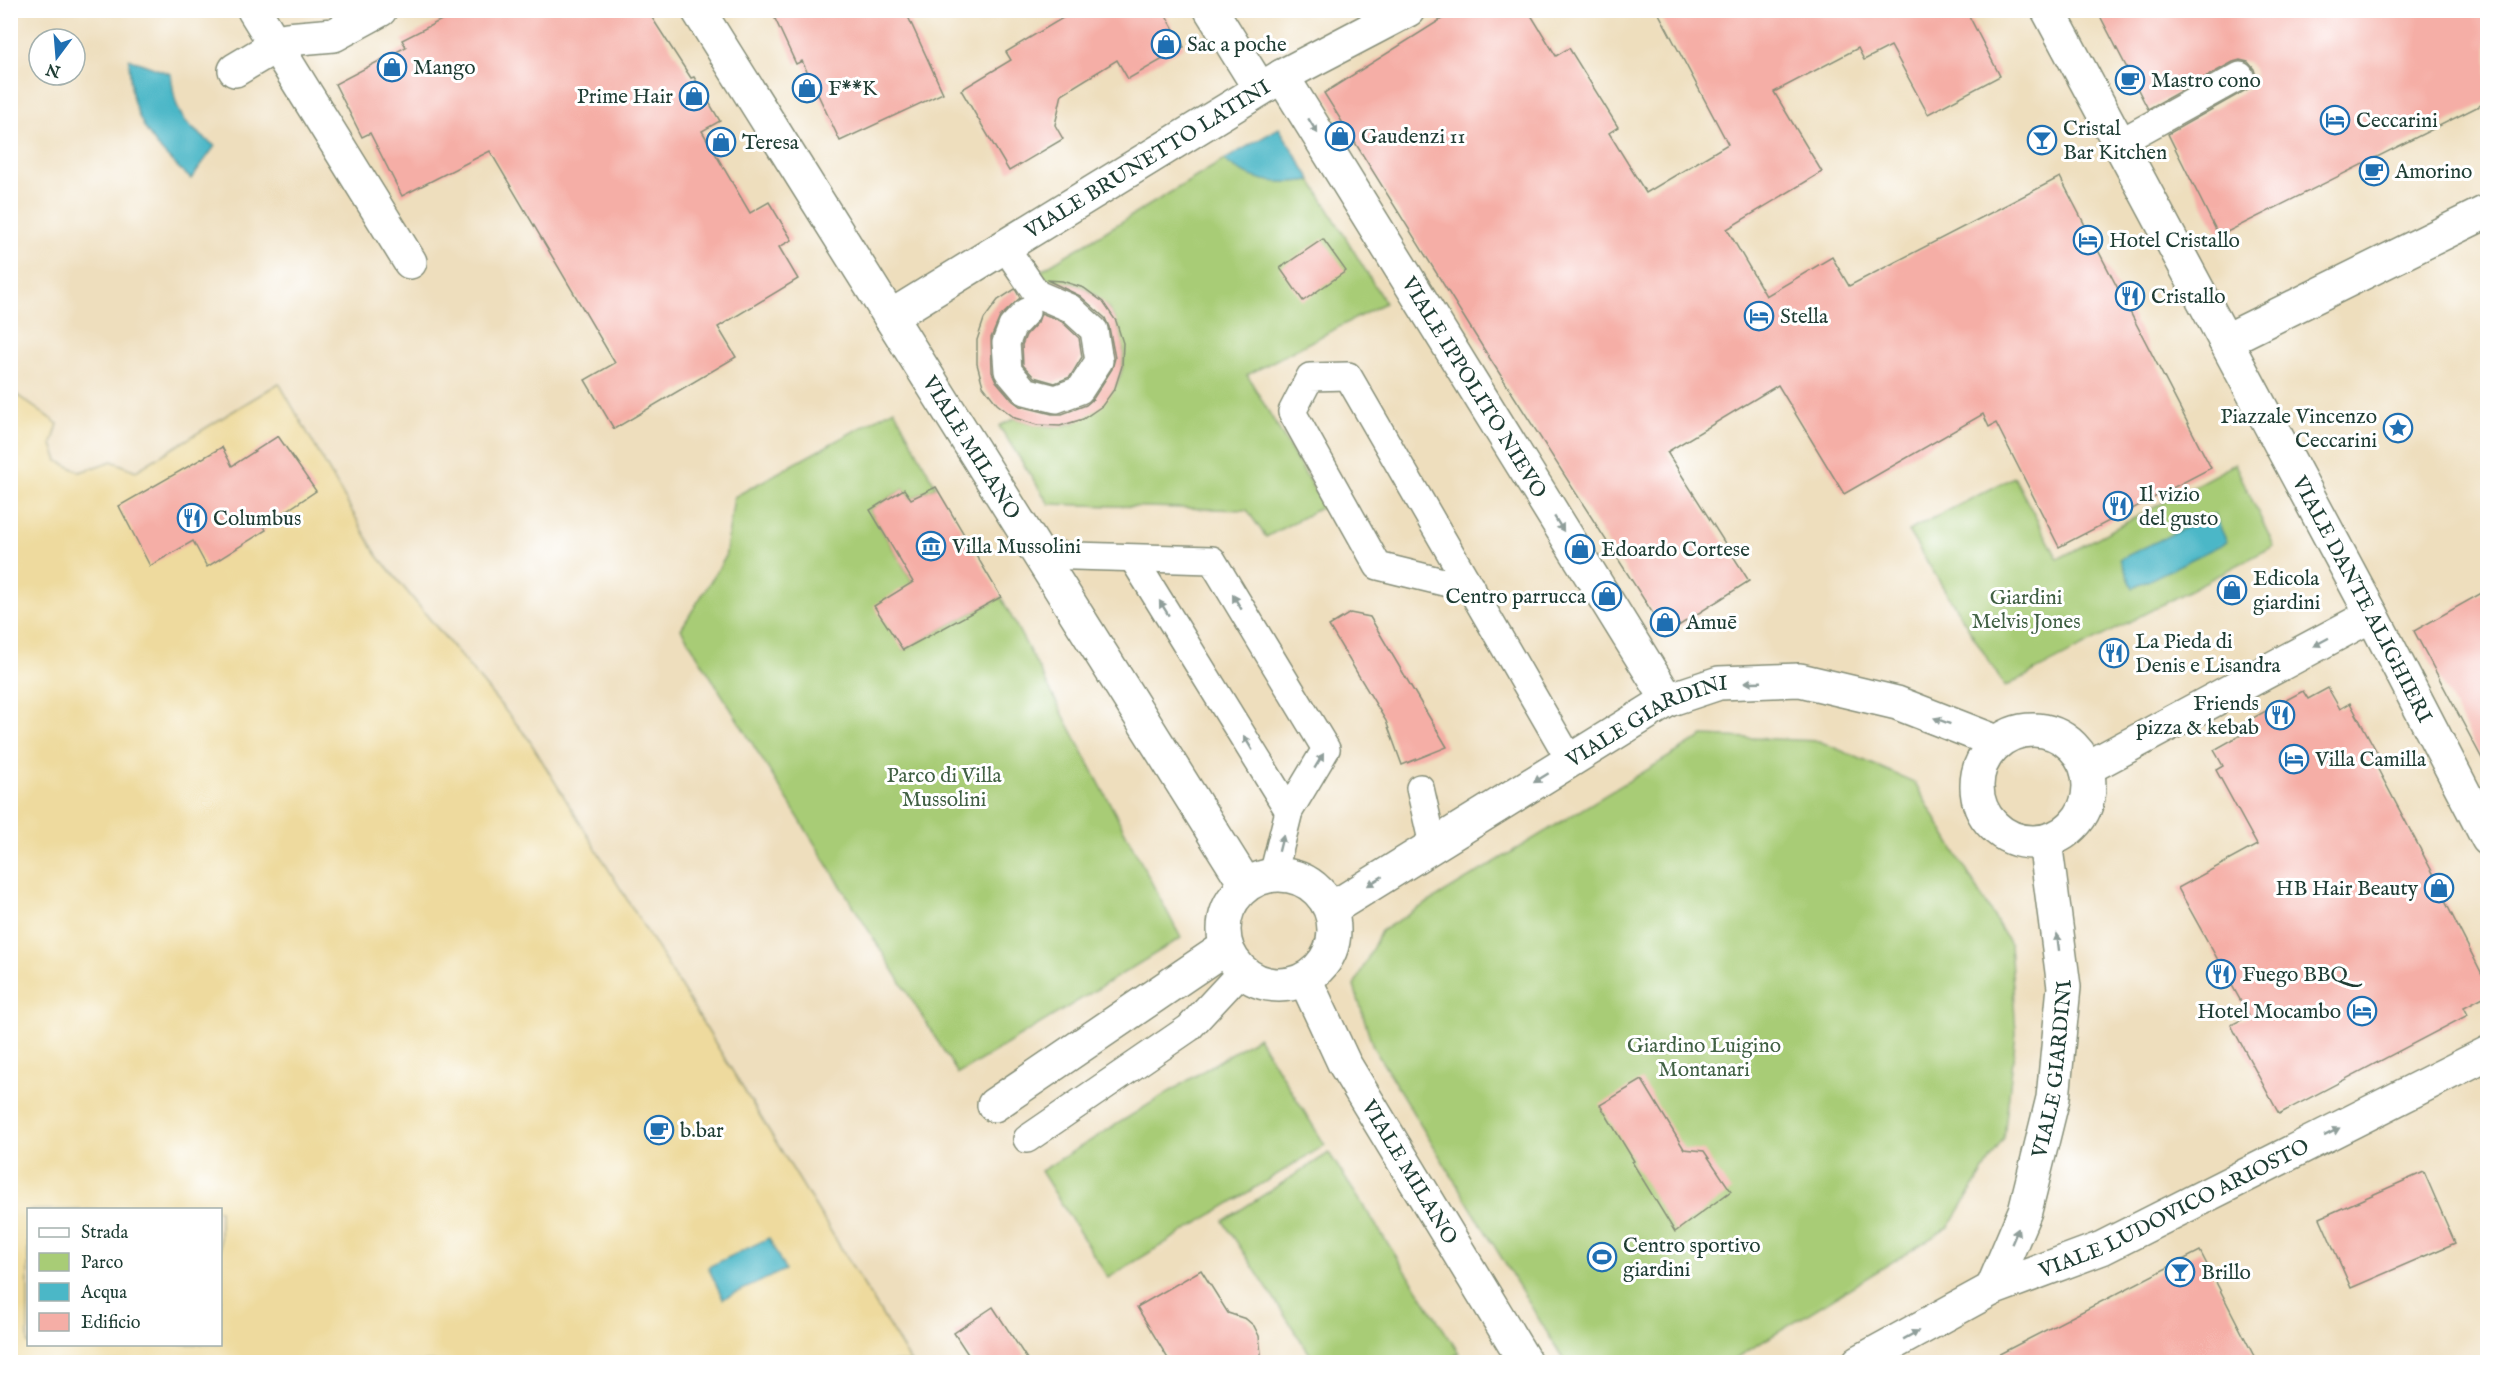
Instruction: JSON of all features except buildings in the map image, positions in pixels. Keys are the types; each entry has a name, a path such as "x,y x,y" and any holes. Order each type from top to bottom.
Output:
{"street":[{"path":"254,10 410,262"},
{"path":"235,70 287,39 334,35 380,10"},
{"name":"VIALE MILANO","path":"698,10 1040,555 1260,880"},
{"name":"VIALE IPPOLITO NIEVO","path":"1211,10 1271,83 1668,700"},
{"name":"VIALE BRUNETTO LATINI","path":"890,317 1271,83 1408,10"},
{"name":"VIALE DANTE ALIGHIERI","path":"2048,10 2372,615 2487,839"},
{"path":"2225,341 2487,211"},
{"path":"2087,768 2372,615"},
{"name":"VIALE GIARDINI","path":"1331,909 1668,700 1719,683 1800,680 1897,703 1997,742"},
{"path":"2038,729 2054,733 2068,741 2080,753 2087,768 2090,786 2087,805 2082,814 2063,835 2045,841 2027,842 2010,837 1995,828 1985,817 1979,803 1976,787 1978,770 1986,754 1997,742 2022,730 2038,729"},
{"name":"VIALE GIARDINI","path":"1992,1289 2025,1211 2053,1098 2064,987 2045,841"},
{"path":"1291,875 1307,882 1321,893 1331,909 1334,922 1331,948 1326,961 1305,979 1289,984 1272,985 1256,980 1234,959 1223,930 1226,913 1234,897 1260,880 1291,875"},
{"path":"994,1105 1234,959"},
{"name":"VIALE MILANO","path":"1305,979 1344,1063 1525,1362"},
{"name":"VIALE LUDOVICO ARIOSTO","path":"1859,1362 1992,1289 2102,1248 2487,1053"}],"lane":[{"path":"2119,143 2240,76"},
{"path":"1005,247 1037,294 1070,308 1094,330 1099,362 1080,390 1056,399 1025,391 1008,371 1006,343 1012,327 1026,312"},
{"path":"1472,590 1378,566 1292,412 1310,377 1348,376 1472,590 1570,760"},
{"path":"1040,555 1134,560 1212,560 1326,749 1289,811 1260,880"},
{"path":"1134,560 1289,811"},
{"path":"1420,788 1433,845"},
{"path":"1027,1139 1189,1028 1234,959"}],"green space":[{"path":"1224,160 1244,173 1265,180 1287,182 1311,180 1385,303 1247,375 1324,506 1266,537 1247,510 1049,504 999,426 1015,418 1038,425 1054,426 1066,425 1081,418 1108,396 1115,387 1121,374 1123,345 1114,318 1096,296 1073,284 1039,280 1040,271"},
{"name":"Parco di Villa Mussolini","path":"894,409 936,487 911,499 904,489 870,510 913,582 903,650 1001,597 1181,938 958,1074 681,629 725,558 734,497"},
{"name":"Giardini Melvis Jones","path":"2235,464 2274,546 2005,687 1908,531 2014,477 2058,559"},
{"name":"Giardino Luigino Montanari","path":"1703,736 1819,741 1914,782 2010,944 2016,1033 2004,1138 1949,1227 1730,1362 1565,1362 1373,1047 1354,986 1381,931"},
{"path":"1258,1037 1325,1145 1108,1278 1041,1171"},
{"path":"1329,1153 1459,1353 1444,1362 1315,1362 1223,1221"}],"sand":[{"path":"279,383 377,555 528,738 911,1362 11,1362 10,386 17,395 58,424 52,444 58,461 80,472 112,461 136,471"}],"water":[{"path":"129,59 171,74 175,99 182,116 194,130 215,146 191,179 165,155 139,117 133,101"},
{"path":"1279,128 1311,180 1276,182 1265,180 1244,173 1224,160"},
{"path":"2214,514 2227,542 2133,588 2120,559"},
{"path":"769,1238 785,1270 723,1299 708,1267"}],"place":[{"name":"Sac a poche","path":"1166,44"},
{"name":"Mango","path":"392,67"},
{"name":"Mastro cono","path":"2130,80"},
{"name":"F**K","path":"807,88"},
{"name":"Prime Hair","path":"694,96"},
{"name":"Ceccarini","path":"2335,120"},
{"name":"Gaudenzi 11","path":"1340,136"},
{"name":"Cristal Bar Kitchen","path":"2042,140"},
{"name":"Teresa","path":"721,142"},
{"name":"Amorino","path":"2374,171"},
{"name":"Hotel Cristallo","path":"2088,240"},
{"name":"Cristallo","path":"2130,296"},
{"name":"Stella","path":"1759,316"},
{"name":"Piazzale Vincenzo Ceccarini","path":"2398,428"},
{"name":"Il vizio del gusto","path":"2118,506"},
{"name":"Columbus","path":"192,518"},
{"name":"Villa Mussolini","path":"931,546"},
{"name":"Edoardo Cortese","path":"1580,549"},
{"name":"Edicola giardini","path":"2232,590"},
{"name":"Centro parrucca","path":"1607,596"},
{"name":"Amuē","path":"1665,622"},
{"name":"La Pieda di Denis e Lisandra","path":"2114,653"},
{"name":"Friends pizza & kebab","path":"2280,715"},
{"name":"Villa Camilla","path":"2294,759"},
{"name":"HB Hair Beauty","path":"2439,888"},
{"name":"Fuego BBQ","path":"2221,974"},
{"name":"Hotel Mocambo","path":"2362,1011"},
{"name":"b.bar","path":"659,1130"},
{"name":"Centro sportivo giardini","path":"1602,1257"},
{"name":"Brillo","path":"2180,1272"}]}
